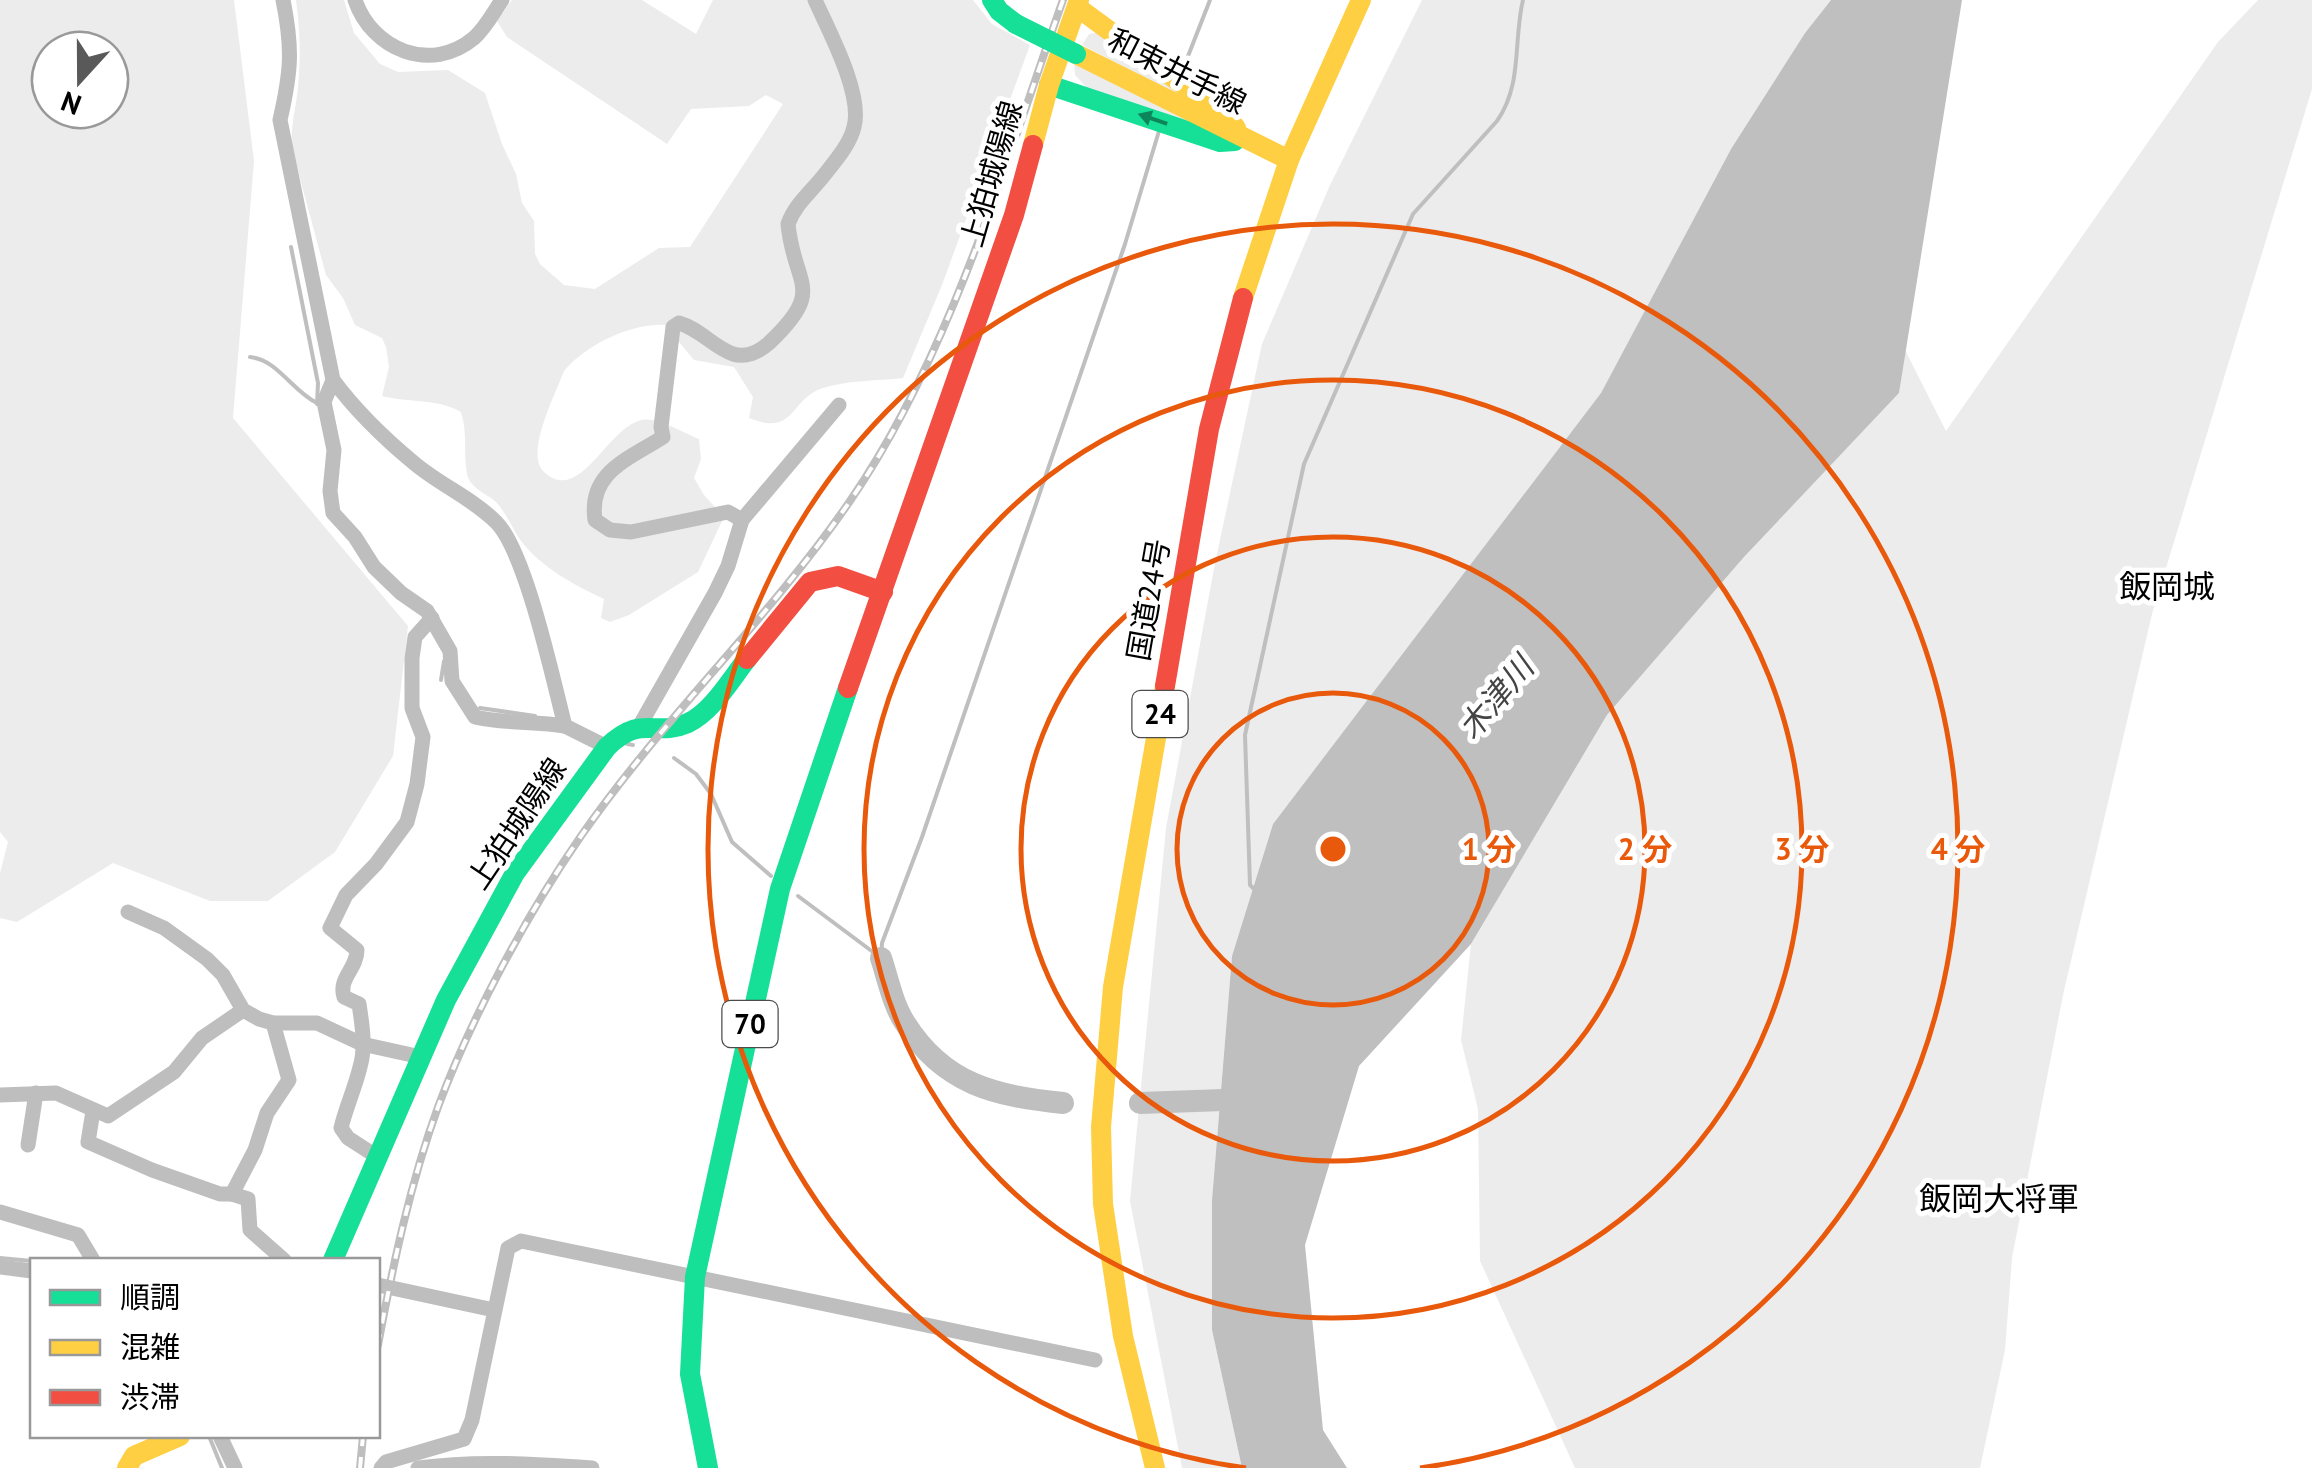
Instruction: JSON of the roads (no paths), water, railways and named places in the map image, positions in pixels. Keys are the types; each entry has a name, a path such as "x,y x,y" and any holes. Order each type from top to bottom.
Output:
{"main road":[{"name":"和束井手線","path":"992,0 1016,24 1289,160"},
{"name":"国道24号","path":"1155,1468 1124,1336 1104,1204 1100,1127 1113,987 1209,429 1243,297 1289,160 1334,54 1362,0"},
{"name":"上狛城陽線","path":"708,1468 690,1374 694,1277 780,889 1014,215 1049,85 1078,4"},
{"path":"1078,4 1228,118 1247,141"},
{"path":"1049,85 1220,142 1247,141"},
{"name":"上狛城陽線","path":"333,1258 446,1000 515,873 621,730 640,725 680,727 701,714 810,582 826,574 842,576 883,592"},
{"path":"128,1468 134,1456 175,1438"}],"street":[{"path":"283,0 292,44 280,120 333,380 416,466 497,522 508,538 517,553 565,726"},
{"path":"355,0 365,22 379,38 396,49 430,55 453,50 473,38 502,0"},
{"path":"742,520 728,512 632,532 610,530 595,520 593,504 596,488 606,474 663,437 672,327 689,326 727,351 746,356 764,347 800,310 804,283 788,224 801,200 843,150 854,129 857,109 815,0"},
{"path":"333,380 324,402 334,450 330,491 333,513 356,536 374,567 432,618 450,651 452,681 475,717 498,723 528,720 565,726 607,747"},
{"path":"640,725 715,594 742,520 839,405"},
{"path":"379,1158 348,1138 341,1128 361,1066 360,1004 344,997 342,989 356,950 330,928 346,895 376,864 407,822 418,784 423,738 412,708 412,658 415,638 432,618"},
{"path":"128,912 164,928 207,959 223,975 243,1010 273,1024 317,1023 362,1044 422,1058"},
{"path":"0,1095 56,1093 108,1116 174,1072 202,1038 243,1010"},
{"path":"232,1194 255,1150 267,1113 289,1080 273,1024"},
{"path":"28,1145 36,1094"},
{"path":"93,1111 88,1142 152,1170 220,1194 248,1199 250,1230 282,1258"},
{"path":"0,1212 78,1234 92,1258"},
{"path":"381,1468 386,1462 464,1439 472,1420 508,1248 521,1240 1095,1360"},
{"path":"0,1267 30,1271"},
{"path":"380,1286 494,1310"},
{"path":"221,1438 236,1468"},
{"path":"418,1468 446,1464 533,1464 592,1468"}],"water":[{"name":"木津川","path":"1831,0 1962,0 1899,393 1744,557 1607,715 1471,944 1359,1066 1305,1245 1323,1430 1347,1468 1242,1468 1212,1330 1212,1200 1232,956 1273,824 1601,393 1731,149 1805,33"}],"waterway":[{"path":"1181,74 1210,0"},
{"path":"1254,889 1250,885 1245,735 1304,464 1413,214 1497,121 1505,107 1514,77 1523,0"},
{"path":"881,958 882,943 1125,244 1159,131"},
{"path":"291,247 318,383 317,404"},
{"path":"250,357 269,364 317,403"},
{"path":"441,680 444,661"},
{"path":"480,708 535,716"},
{"path":"627,744 633,745"},
{"path":"674,758 696,774 711,794 732,842 771,876"},
{"path":"798,896 881,958"},
{"path":"881,958 901,1016 937,1061 954,1074 994,1091 1063,1103"},
{"path":"1140,1103 1251,1099"},
{"path":"0,1258 30,1261"},
{"path":"210,1438 222,1468"}],"railway":[{"path":"380,1335 419,1165 451,1073 484,1003 521,933 581,836 646,750 819,544 886,444 918,384 972,258 1063,0"},
{"path":"360,1468 363,1438"}],"district":[{"name":"飯岡城","path":"2167,587"},
{"name":"飯岡大将軍","path":"1999,1199"}]}
